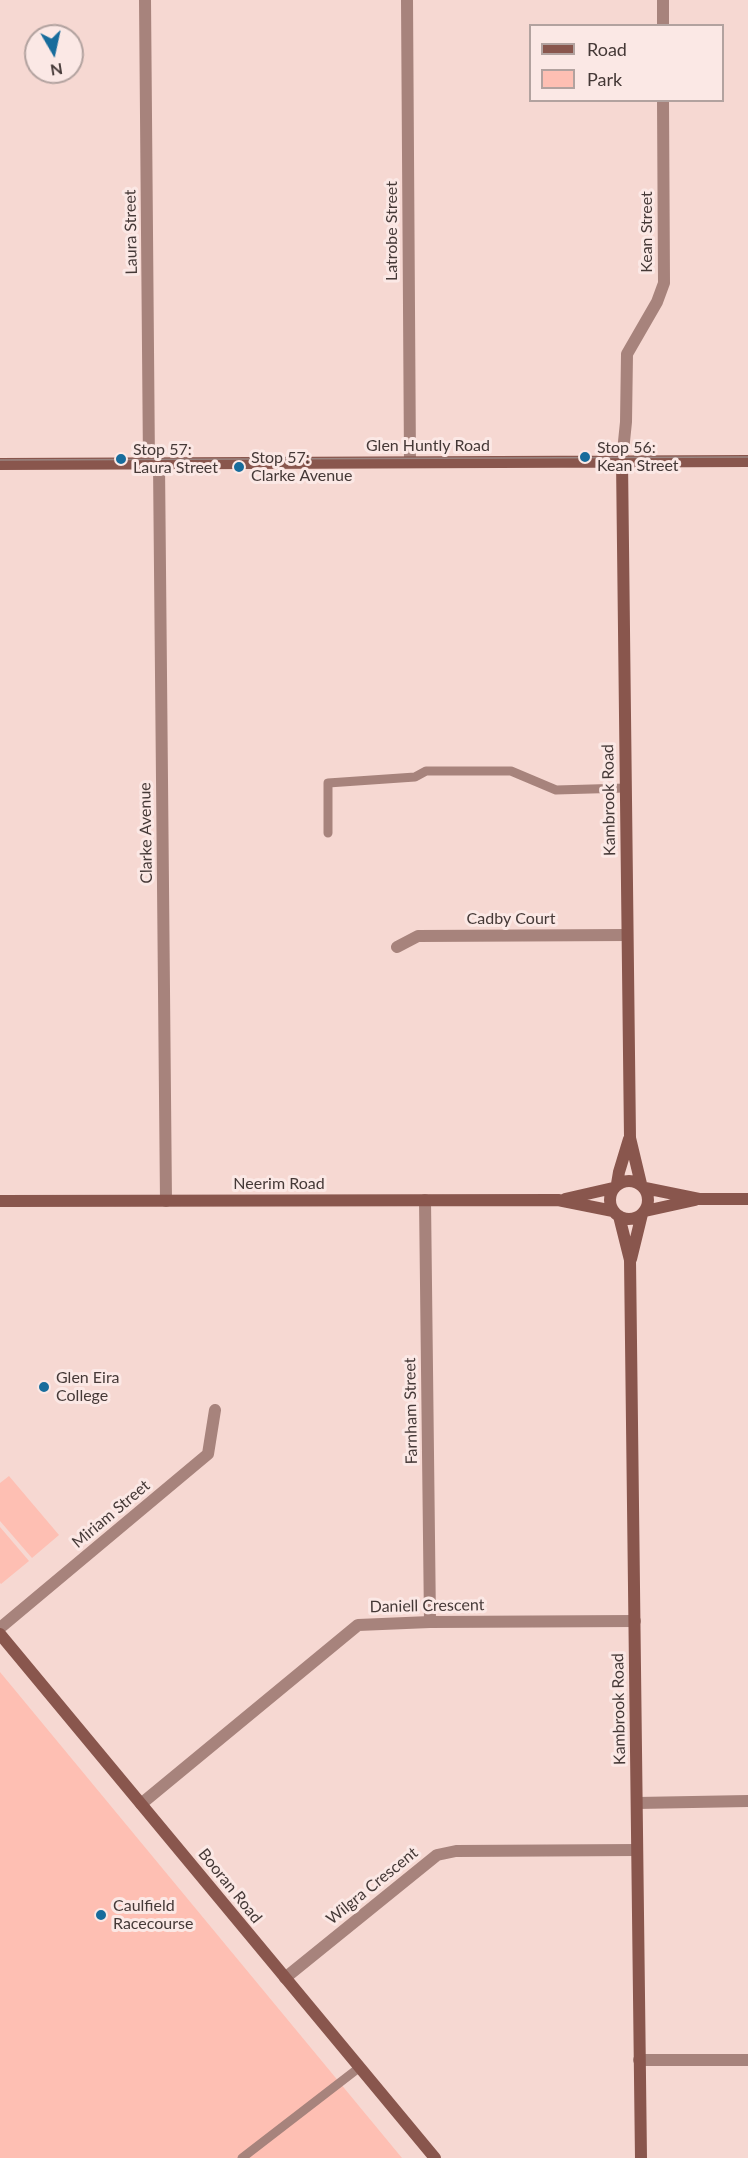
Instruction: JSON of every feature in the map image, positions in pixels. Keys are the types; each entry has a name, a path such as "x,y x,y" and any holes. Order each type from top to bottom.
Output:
{"street":[{"name":"Laura Street","path":"145,0 154,464"},
{"name":"Latrobe Street","path":"407,0 410,462"},
{"path":"663,0 663,24"},
{"name":"Kean Street","path":"622,461 626,422 627,354 657,302 664,283 663,102"},
{"name":"Kambrook Road","path":"622,461 630,1138 643,1186"},
{"name":"Glen Huntly Road","path":"0,465 748,461"},
{"name":"Clarke Avenue","path":"154,464 166,1201"},
{"name":"Cadby Court","path":"397,947 418,936 627,935"},
{"name":"Kambrook Road","path":"615,1186 630,1138"},
{"path":"699,1199 644,1212 631,1219 616,1213 609,1200 615,1186 629,1180 643,1186 699,1199 748,1199"},
{"name":"Neerim Road","path":"558,1200 615,1186"},
{"path":"643,1186 649,1200 644,1212"},
{"name":"Farnham Street","path":"425,1200 430,1622"},
{"name":"Neerim Road","path":"0,1201 558,1200 616,1213"},
{"name":"Kambrook Road","path":"630,1260 644,1212"},
{"name":"Kambrook Road","path":"616,1213 630,1260 641,2158"},
{"name":"Miriam Street","path":"0,1628 208,1454 215,1410"},
{"name":"Daniell Crescent","path":"141,1804 358,1624 635,1621"},
{"name":"Booran Road","path":"0,1634 435,2158"},
{"path":"637,1803 748,1800"},
{"name":"Wilgra Crescent","path":"285,1978 437,1855 456,1851 637,1850"},
{"path":"639,2060 748,2060"}],"lane":[{"path":"328,833 328,783 415,777 426,771 511,771 556,790 626,788"},
{"path":"242,2158 360,2067"}],"green space":[{"path":"9,1476 59,1535 32,1558 0,1521 0,1483"},
{"path":"0,1527 29,1561 1,1584 0,1583"},
{"name":"Caulfield Racecourse","path":"0,1672 402,2158 0,2158"}],"tram line":[{"path":"0,460 748,457"}],"place":[{"name":"Stop 56: Kean Street","path":"585,457"},
{"name":"Stop 57: Laura Street","path":"121,459"},
{"name":"Stop 57: Clarke Avenue","path":"239,467"},
{"name":"Glen Eira College","path":"44,1387"},
{"name":"Caulfield Racecourse","path":"101,1915"}]}
